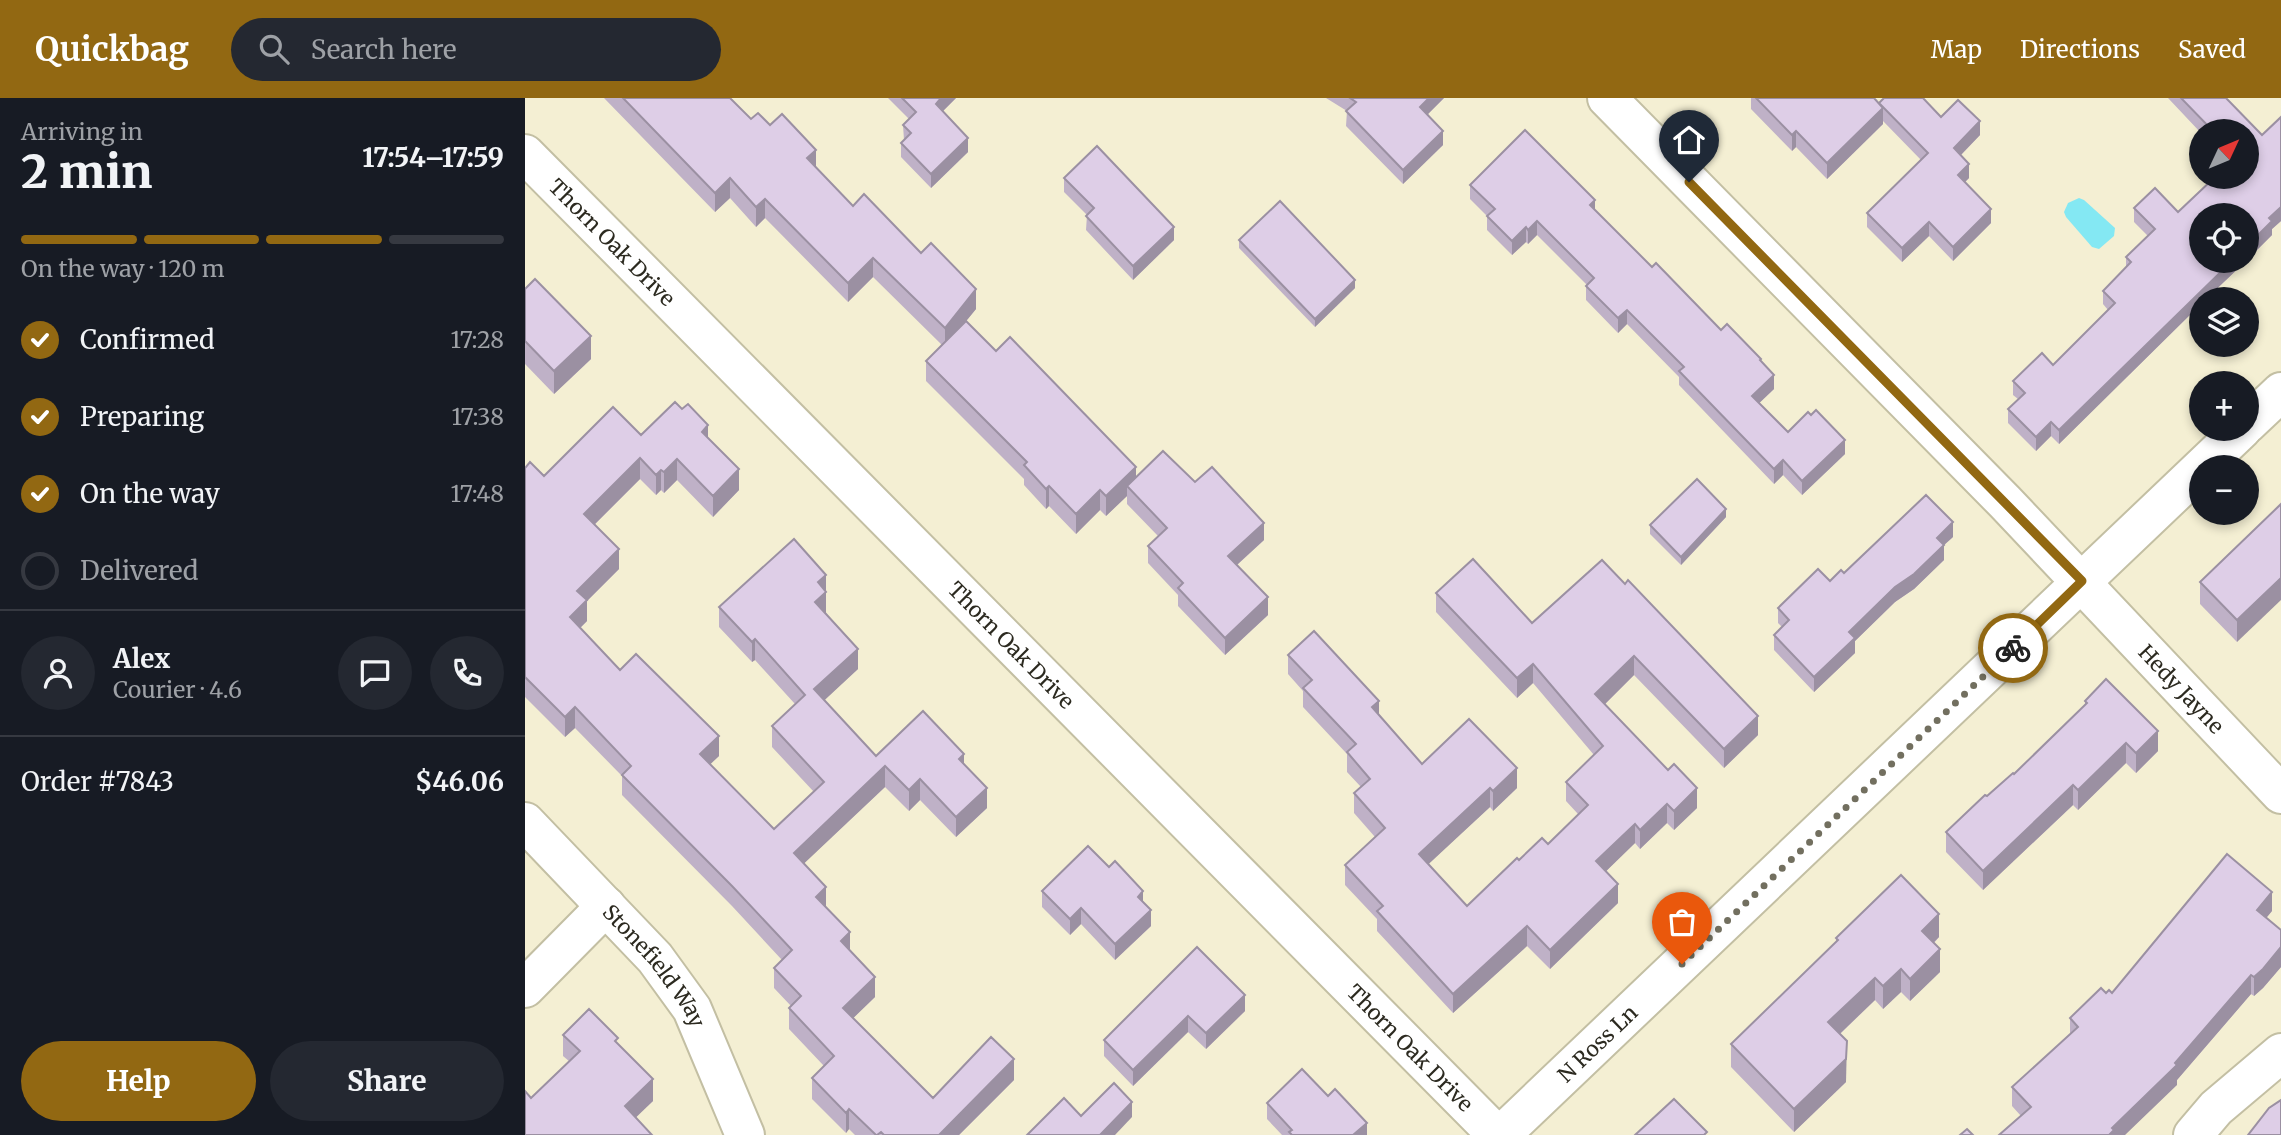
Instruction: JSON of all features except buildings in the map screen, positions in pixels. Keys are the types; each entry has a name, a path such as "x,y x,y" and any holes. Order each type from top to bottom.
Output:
{"street":[{"name":"Hedy Jayne","path":"1607,98 2082,581 2281,794"},
{"name":"Thorn Oak Drive","path":"525,154 1499,1135"},
{"path":"2259,413 2281,392"},
{"name":"N Ross Ln","path":"1499,1135 2229,441"},
{"name":"Stonefield Way","path":"525,822 655,958 692,1009 745,1135"},
{"path":"525,988 606,906"},
{"path":"2193,1135 2216,1108 2281,1053"}],"water":[{"path":"2079,198 2115,228 2114,236 2099,249 2092,247 2064,212 2068,203"}],"way so far":[{"path":"1682,964 2013,648"}],"route":[{"path":"1689,182 2082,581 2013,648"}]}
